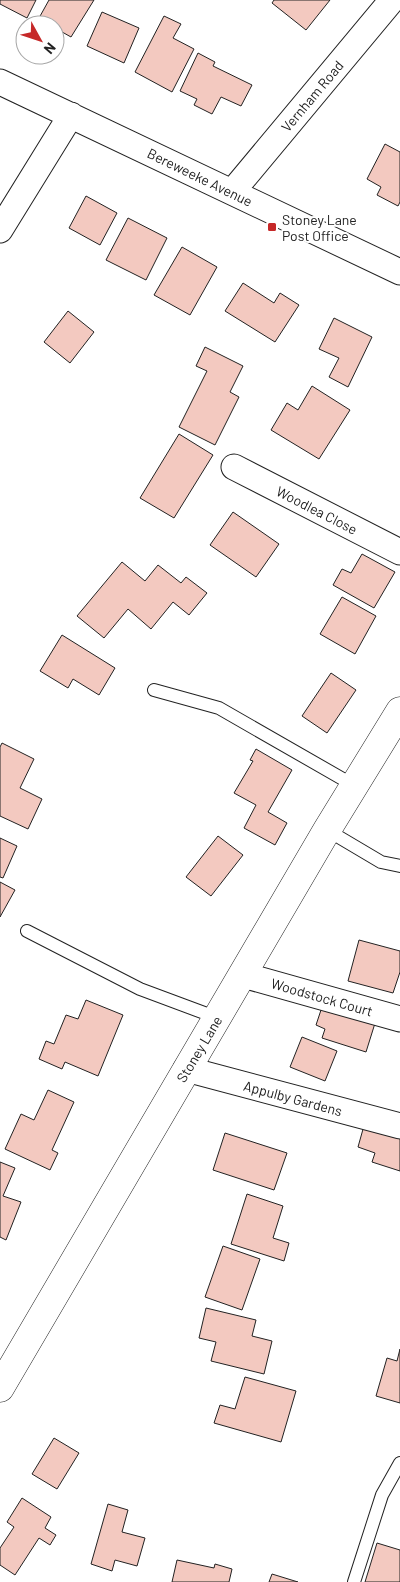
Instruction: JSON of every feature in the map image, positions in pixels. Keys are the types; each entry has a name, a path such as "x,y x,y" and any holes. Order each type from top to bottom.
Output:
{"street":[{"name":"Vernham Road","path":"232,192 392,0"},
{"name":"Bereweeke Avenue","path":"0,82 400,272"},
{"path":"0,230 71,115"},
{"name":"Woodlea Close","path":"234,468 400,552"},
{"name":"Stoney Lane","path":"0,1388 8,1358 218,1018 327,830 400,711"},
{"name":"Woodstock Court","path":"243,975 400,1019"},
{"name":"Appulby Gardens","path":"186,1070 400,1126"}],"lane":[{"path":"154,690 219,708 355,786"},
{"path":"327,830 381,862 400,866"},
{"path":"27,931 140,989 218,1018"},
{"path":"354,1582 382,1495 400,1463"}],"building":[{"path":"0,0 36,0 28,15 21,15 0,4"},
{"path":"49,0 94,0 71,37 65,34 65,15 41,15"},
{"path":"274,0 330,0 306,30 272,3"},
{"path":"102,12 139,28 124,63 87,46"},
{"path":"164,16 181,24 173,38 194,49 172,92 135,72"},
{"path":"198,53 215,62 213,66 252,85 241,106 221,97 212,114 194,105 197,99 180,91"},
{"path":"385,144 400,152 400,202 398,206 377,195 381,187 367,179"},
{"path":"86,196 117,213 100,245 69,228"},
{"path":"128,218 167,238 146,280 106,260"},
{"path":"182,247 217,267 190,315 154,295"},
{"path":"243,283 274,303 280,293 299,305 275,342 225,311"},
{"path":"68,311 94,332 70,363 44,342"},
{"path":"334,318 372,337 348,387 329,377 339,358 319,349"},
{"path":"205,347 243,366 230,392 239,397 215,445 179,427 207,371 196,366"},
{"path":"312,386 350,410 319,459 271,430 287,403 298,410"},
{"path":"179,434 213,455 174,518 140,498"},
{"path":"233,512 279,544 256,577 210,545"},
{"path":"362,554 395,572 374,608 333,585 342,569 351,573"},
{"path":"122,562 145,581 158,565 181,583 186,577 207,593 189,615 173,602 151,629 128,609 104,638 77,616"},
{"path":"342,597 376,616 355,654 320,634"},
{"path":"62,635 115,668 99,695 73,679 68,688 40,671"},
{"path":"331,673 356,690 327,733 302,716"},
{"path":"2,743 34,759 20,788 42,799 28,829 0,816 0,747"},
{"path":"256,749 292,770 268,812 287,823 275,845 244,828 256,805 234,793 253,761 250,760"},
{"path":"218,836 243,855 211,896 186,877"},
{"path":"0,838 17,846 3,878 0,877"},
{"path":"0,882 15,890 0,917"},
{"path":"359,940 400,951 400,972 393,993 348,981"},
{"path":"86,1000 123,1015 98,1076 65,1062 62,1069 39,1059 46,1041 54,1044 66,1015 78,1019"},
{"path":"323,1004 376,1020 366,1052 322,1038 325,1029 316,1025"},
{"path":"302,1037 337,1051 325,1081 290,1067"},
{"path":"48,1090 74,1102 52,1150 58,1153 50,1170 5,1149 21,1114 34,1120"},
{"path":"365,1122 400,1133 400,1171 372,1162 375,1153 358,1147"},
{"path":"225,1133 287,1153 274,1190 213,1170"},
{"path":"0,1162 15,1168 3,1196 21,1202 6,1240 0,1237"},
{"path":"247,1194 283,1206 273,1238 289,1243 284,1261 231,1244"},
{"path":"223,1246 260,1259 242,1310 205,1297"},
{"path":"206,1308 256,1320 252,1336 272,1341 264,1374 211,1361 216,1342 199,1338"},
{"path":"400,1349 400,1403 376,1396 387,1358 397,1361"},
{"path":"245,1377 296,1391 281,1442 214,1423 220,1405 235,1409"},
{"path":"54,1438 79,1453 57,1489 32,1474"},
{"path":"22,1498 51,1517 45,1528 56,1535 50,1545 39,1538 15,1575 0,1565 0,1548 14,1527 7,1522"},
{"path":"108,1504 128,1510 122,1532 145,1538 137,1566 115,1560 112,1571 91,1564"},
{"path":"377,1543 400,1550 400,1582 365,1582"},
{"path":"177,1560 214,1568 215,1564 232,1569 229,1582 172,1582"},
{"path":"272,1574 298,1582 269,1582"}],"place":[{"name":"Stoney Lane Post Office","path":"272,227"}]}
